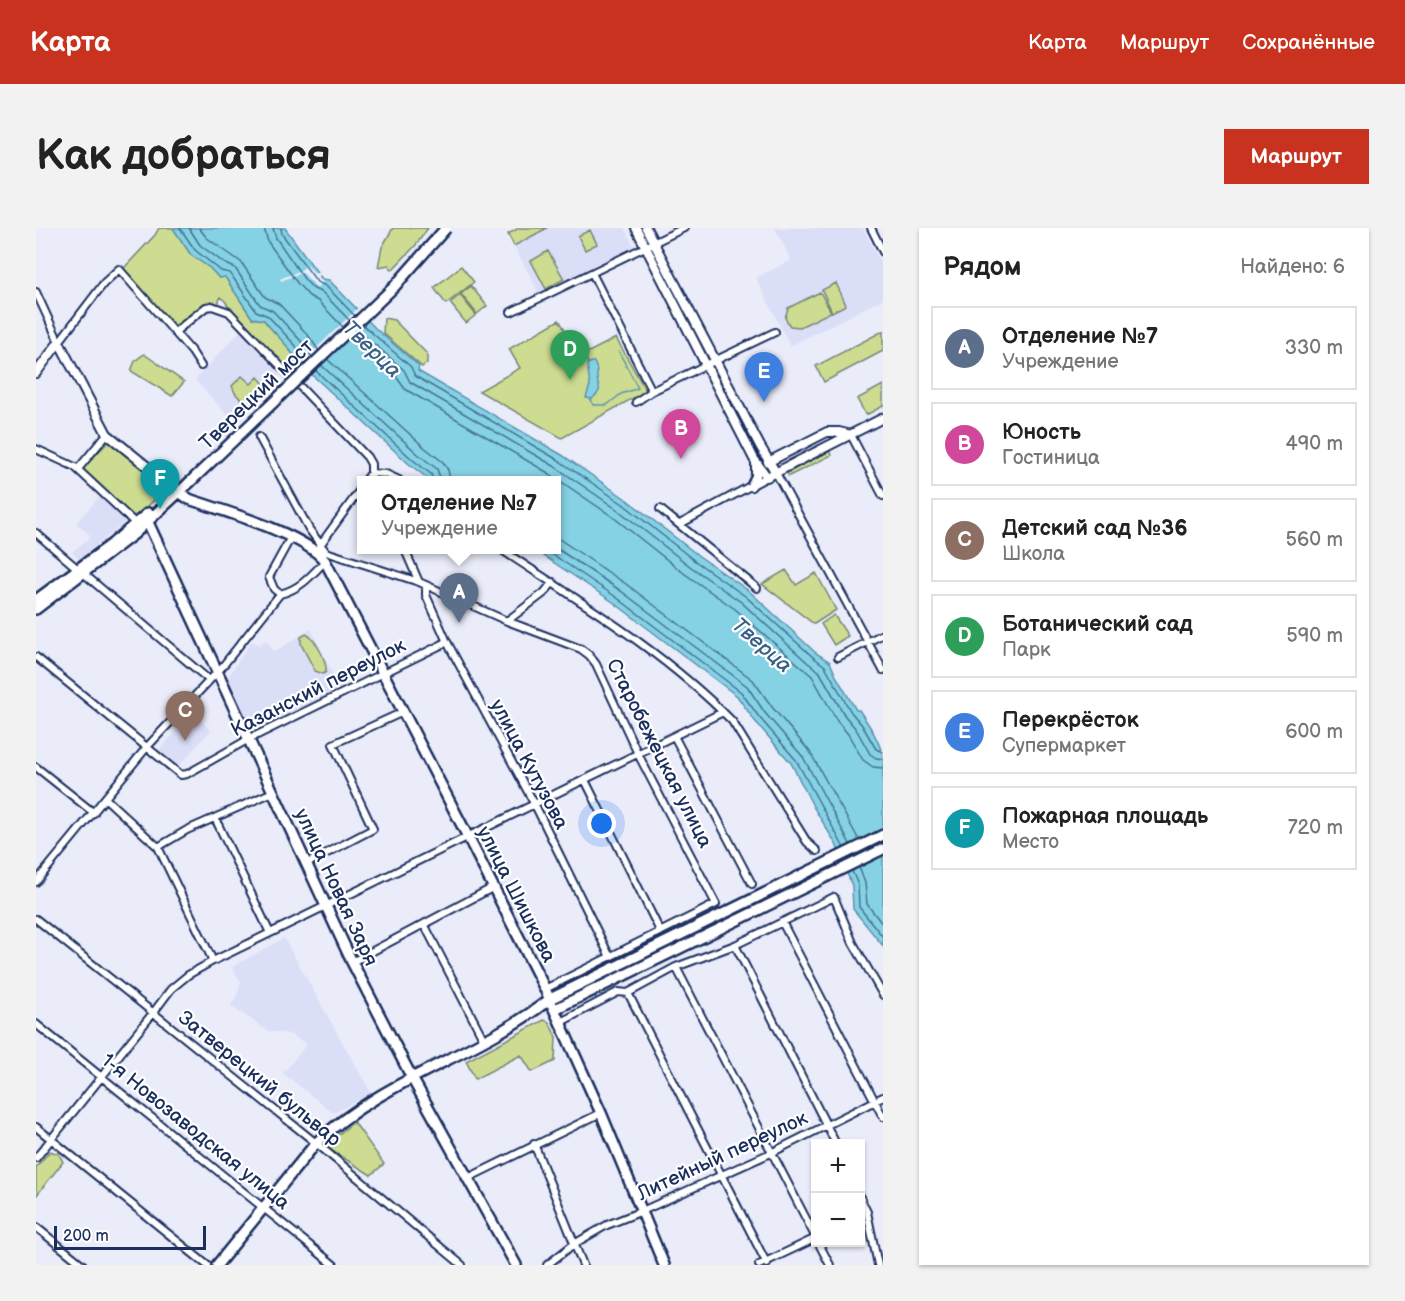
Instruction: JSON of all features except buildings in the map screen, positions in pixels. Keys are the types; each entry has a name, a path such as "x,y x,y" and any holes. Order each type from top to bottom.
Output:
{"main road":[{"name":"Тверецкий мост","path":"188,481 385,290 441,228"},
{"name":"Тверецкий мост","path":"188,481 394,287 446,228"},
{"path":"36,609 136,528 188,481"},
{"name":"Старобежецкая улица","path":"177,490 189,499 291,537 321,552"},
{"name":"улица Новая Заря","path":"146,519 352,962 412,1078 516,1265"},
{"name":"улица Шишкова","path":"321,552 555,1009 664,1265"},
{"path":"36,600 81,571"},
{"path":"217,1265 316,1143 352,1114 412,1078 530,1015 550,999 883,835"},
{"path":"530,1015 555,1009 883,849"}],"street":[{"path":"636,228 754,459 767,477"},
{"path":"646,228 768,462 883,670"},
{"path":"511,312 684,228"},
{"path":"870,228 883,252"},
{"path":"36,373 104,283 119,269 192,351 201,366"},
{"path":"592,273 652,391"},
{"path":"36,292 108,434 177,490"},
{"path":"175,332 207,307 212,306 229,312 367,457 371,464 369,476"},
{"path":"636,402 652,391 775,332"},
{"path":"50,354 64,351"},
{"path":"680,524 883,418"},
{"path":"768,462 826,432 851,435 883,496"},
{"path":"78,469 108,434"},
{"name":"улица Шишкова","path":"259,437 321,552"},
{"path":"750,451 757,452 760,446"},
{"path":"36,449 78,469 136,528"},
{"path":"750,486 756,472 754,459"},
{"path":"371,473 390,476"},
{"path":"36,882 147,747 217,672 280,594 301,585 357,495"},
{"path":"660,509 757,588"},
{"path":"36,533 209,680"},
{"path":"280,594 274,590 269,577 291,537"},
{"name":"Старобежецкая улица","path":"321,552 422,583 507,621 574,646 591,656 638,754 716,904 660,931"},
{"name":"улица Кутузова","path":"408,554 447,642 535,805 610,957"},
{"path":"510,554 629,633 674,667 723,712 732,721 807,842 817,851"},
{"path":"507,621 544,593 553,582"},
{"path":"838,657 883,634"},
{"name":"Казанский переулок","path":"147,747 181,775 187,774 249,739 447,642"},
{"path":"36,657 147,747"},
{"path":"306,864 373,829 333,744 403,712"},
{"path":"36,1158 171,989 189,975 270,933 723,712"},
{"path":"674,736 752,884"},
{"path":"36,767 94,813"},
{"path":"545,989 660,931 585,780"},
{"path":"158,847 187,830 273,792"},
{"path":"106,799 158,847 213,962"},
{"path":"215,818 270,933"},
{"path":"352,962 494,887"},
{"path":"561,1022 618,992 628,993 676,967 735,945 834,897 853,943 883,995"},
{"name":"Затверецкий бульвар","path":"36,919 316,1143 462,1265"},
{"path":"782,922 883,1117"},
{"path":"424,924 484,1040"},
{"path":"735,945 834,1139"},
{"path":"676,967 811,1228"},
{"path":"628,993 766,1263"},
{"name":"1-я Новозаводская улица","path":"36,1024 334,1265"},
{"name":"Литейный переулок","path":"547,1265 574,1244 606,1225 773,1152 883,1097"},
{"path":"468,1178 601,1113"},
{"path":"36,1127 207,1265"},
{"path":"534,1144 583,1265"},
{"path":"865,1207 879,1265"},
{"path":"36,1227 83,1265"},
{"path":"759,1265 811,1240"},
{"path":"821,1247 830,1265"}],"shaded area":[{"path":"547,228 624,228 634,246 540,295 514,246"},
{"path":"775,228 863,228 883,268 883,299 790,346 756,278 791,260"},
{"path":"240,331 280,375 232,420 195,380"},
{"path":"101,495 128,519 79,560 72,552 91,536 76,523"},
{"path":"311,629 340,689 251,735 227,678 252,641 259,645 266,640 274,652"},
{"path":"193,714 211,730 177,768 158,751"},
{"path":"284,938 371,1093 333,1113 283,1073 307,1044 289,1034 268,1031 231,1006 241,983 232,967"}],"green space":[{"path":"159,228 173,228 191,255 210,268 219,278 225,277 252,318 264,320 289,349 296,360 288,370 220,297 218,306 212,304 176,330 123,269"},
{"path":"393,228 428,228 416,245 392,270 389,265 378,267 382,247"},
{"path":"519,228 547,228 514,246 508,234"},
{"path":"590,230 597,244 585,250 578,236"},
{"path":"652,249 710,358 707,359 650,250"},
{"path":"548,251 564,279 546,289 531,261"},
{"path":"461,266 474,282 446,304 434,288"},
{"path":"836,283 846,305 832,312 822,290"},
{"path":"471,286 487,306 477,314 461,294"},
{"path":"820,292 831,312 800,327 790,326 785,318 788,308"},
{"path":"460,295 476,315 466,323 450,303"},
{"path":"384,318 394,320 427,354 427,363 422,367 383,333"},
{"path":"559,320 581,356 616,338 646,391 562,438 479,391 520,368 509,349"},
{"path":"883,331 883,351 824,382 816,366"},
{"path":"144,354 184,382 172,396 131,371 135,361"},
{"path":"716,370 756,447 753,448 713,371"},
{"path":"242,376 251,384 258,377 266,386 246,405 232,386"},
{"path":"883,385 883,406 866,415 857,399"},
{"path":"110,440 166,489 135,518 82,469"},
{"path":"830,451 832,455 789,476 787,473"},
{"path":"786,570 796,585 816,573 836,610 814,624 762,584"},
{"path":"834,615 848,636 834,645 821,624"},
{"path":"306,634 317,645 323,656 326,672 323,674 315,671 301,644 301,637"},
{"path":"792,886 793,889 561,1003 558,998"},
{"path":"544,1020 549,1022 556,1037 555,1061 532,1072 521,1055 475,1079 466,1061"},
{"path":"354,1122 384,1164 371,1175 324,1146"},
{"path":"50,1151 59,1154 63,1162 36,1196 36,1167"}],"water":[{"name":"Тверца","path":"173,228 285,228 322,279 329,280 376,329 419,366 418,371 562,455 626,499 699,556 749,591 816,653 830,662 856,710 859,710 873,732 883,757 883,946 853,909 852,886 836,844 791,763 737,696 613,602 541,554 561,554 561,476 425,476 296,360 264,320 252,318 225,277 219,278 210,268 191,255"},
{"path":"592,362 597,368 599,389 592,399 586,398 590,385 587,364"}],"pier":[{"path":"307,265 316,274 319,271 322,273 318,277 323,282 317,288 302,272 281,281 280,279"},
{"path":"359,307 369,317 308,376 298,366"},
{"path":"883,830 883,853 843,872 836,853"}],"waterway":[{"path":"573,350 588,363"},
{"path":"591,399 593,405 607,405 621,394 638,388 619,352"}],"place":[{"name":"Ботанический сад","path":"570,380"},
{"name":"Перекрёсток","path":"764,402"},
{"name":"Юность","path":"681,459"},
{"name":"Пожарная площадь","path":"160,509"},
{"name":"Отделение №7","path":"459,623"},
{"name":"Детский сад №36","path":"185,741"}]}
